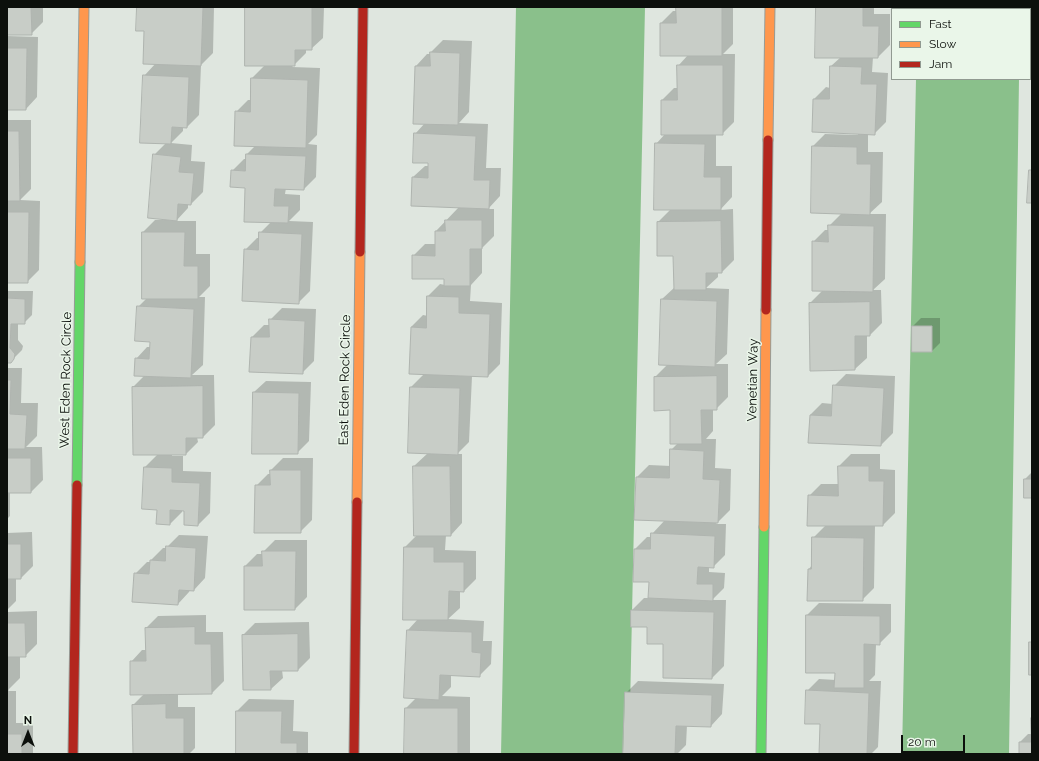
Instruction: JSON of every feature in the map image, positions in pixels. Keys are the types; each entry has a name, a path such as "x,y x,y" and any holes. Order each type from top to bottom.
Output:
{"street":[{"name":"West Eden Rock Circle","path":"73,754 84,7"},
{"name":"East Eden Rock Circle","path":"354,754 363,7"},
{"name":"Venetian Way","path":"761,754 770,7"}],"shaded area":[{"path":"516,7 645,7 629,754 501,754"},
{"path":"917,7 1021,7 1021,8"},
{"path":"916,80 1019,80 1009,754 902,754"}],"building":[{"path":"7,7 31,7 32,35 7,35"},
{"path":"137,7 203,7 201,66 143,64 144,31 136,31"},
{"path":"245,7 312,7 312,50 295,50 295,66 245,66"},
{"path":"676,7 722,7 722,56 660,56 660,23 676,23"},
{"path":"816,7 863,7 863,26 879,26 878,58 815,58"},
{"path":"7,48 27,48 26,110 7,110"},
{"path":"430,52 460,53 458,125 413,124 415,66 430,66"},
{"path":"677,65 723,65 723,135 661,135 661,100 677,100"},
{"path":"830,66 862,67 861,84 877,84 875,135 812,132 813,99 829,99"},
{"path":"143,75 189,77 187,128 172,127 171,144 140,143"},
{"path":"251,78 308,80 306,148 234,146 235,111 250,112"},
{"path":"7,131 19,131 20,201 7,201"},
{"path":"414,133 476,136 474,180 490,180 489,209 411,206 412,177 428,178 428,163 413,163"},
{"path":"655,143 705,144 704,177 721,177 721,210 654,210"},
{"path":"812,146 857,147 857,164 871,164 870,215 811,213"},
{"path":"153,154 181,157 179,172 194,173 191,205 178,204 177,221 148,218"},
{"path":"246,154 306,156 304,190 275,189 274,206 289,206 288,223 244,222 245,188 230,187 231,170 245,171"},
{"path":"1029,170 1032,170 1032,203 1027,203"},
{"path":"7,212 29,212 28,283 7,283"},
{"path":"445,220 482,220 482,249 470,249 470,286 444,286 444,279 412,279 412,255 435,256 435,231 445,231"},
{"path":"721,221 722,273 706,273 706,290 674,290 673,256 657,256 657,222"},
{"path":"828,225 874,226 873,292 812,291 812,241 828,242"},
{"path":"142,232 185,232 184,266 198,266 198,299 142,299"},
{"path":"259,232 302,234 299,304 242,301 244,249 258,250"},
{"path":"427,296 459,297 459,313 490,314 488,377 409,374 411,327 426,328"},
{"path":"7,298 25,299 25,324 11,324 10,348 15,354 11,363 7,363"},
{"path":"661,299 717,301 715,367 659,365"},
{"path":"870,302 870,336 855,336 855,370 810,371 809,303"},
{"path":"137,306 194,309 191,378 134,376 135,358 149,359 150,342 135,341"},
{"path":"269,319 305,321 303,374 249,372 251,337 269,337"},
{"path":"912,326 932,326 932,352 912,352"},
{"path":"717,376 717,410 701,410 702,444 670,444 670,410 654,411 654,377"},
{"path":"7,380 11,380 10,414 27,415 25,449 7,449"},
{"path":"833,385 884,388 881,446 808,443 810,415 831,416"},
{"path":"203,386 203,438 186,438 186,455 133,455 132,387"},
{"path":"410,387 460,388 458,455 408,453"},
{"path":"253,392 299,393 298,454 252,454"},
{"path":"670,449 704,451 703,479 720,480 718,523 634,520 636,477 669,478"},
{"path":"7,458 31,458 31,493 7,493"},
{"path":"413,466 450,466 451,536 414,536"},
{"path":"838,466 869,466 869,481 884,481 883,526 807,526 808,495 838,496"},
{"path":"144,467 172,468 172,482 200,483 198,526 184,525 184,511 170,510 170,525 156,524 157,510 142,509"},
{"path":"270,470 301,470 301,533 254,533 255,485 270,485"},
{"path":"1024,479 1032,479 1032,498 1024,498"},
{"path":"651,533 715,536 714,568 698,567 697,584 713,584 713,601 648,598 649,582 633,582 634,549 650,549"},
{"path":"812,537 864,538 863,601 807,601 808,569 811,569"},
{"path":"7,544 21,544 21,579 7,579"},
{"path":"166,546 196,548 194,591 179,590 178,605 132,602 134,573 149,574 150,560 165,561"},
{"path":"404,547 434,547 434,562 464,562 464,592 449,591 448,620 403,620"},
{"path":"262,551 296,551 295,610 244,610 244,566 262,566"},
{"path":"631,610 714,612 712,679 663,678 663,644 647,644 647,627 631,627"},
{"path":"806,615 880,616 880,645 864,644 864,688 834,688 835,673 806,673"},
{"path":"7,623 25,623 26,657 8,657 8,691 7,691"},
{"path":"195,627 195,644 211,644 212,694 130,695 130,661 146,661 145,628"},
{"path":"407,630 472,632 472,652 481,653 480,677 440,675 439,700 404,698"},
{"path":"298,634 298,671 270,671 271,690 243,690 242,635"},
{"path":"1029,642 1032,642 1032,675 1029,675"},
{"path":"806,690 869,693 867,754 819,754 820,724 805,724"},
{"path":"625,692 712,695 711,727 676,726 675,754 623,754"},
{"path":"166,704 166,718 184,718 184,754 133,754 132,705"},
{"path":"405,708 458,708 458,754 404,754"},
{"path":"236,711 282,711 281,743 297,743 297,754 236,754"},
{"path":"1031,718 1032,754 1019,754 1019,742 1031,742"},
{"path":"7,734 22,734 22,754 7,754"}],"traffic: fast":[{"path":"77,485 80,262"},
{"path":"761,754 764,527"}],"traffic: slow":[{"path":"80,262 84,7"},
{"path":"768,140 770,7"},
{"path":"357,502 360,252"},
{"path":"764,527 766,310"}],"traffic: jam":[{"path":"360,252 363,7"},
{"path":"766,310 768,140"},
{"path":"73,754 77,485"},
{"path":"354,754 357,502"}]}
